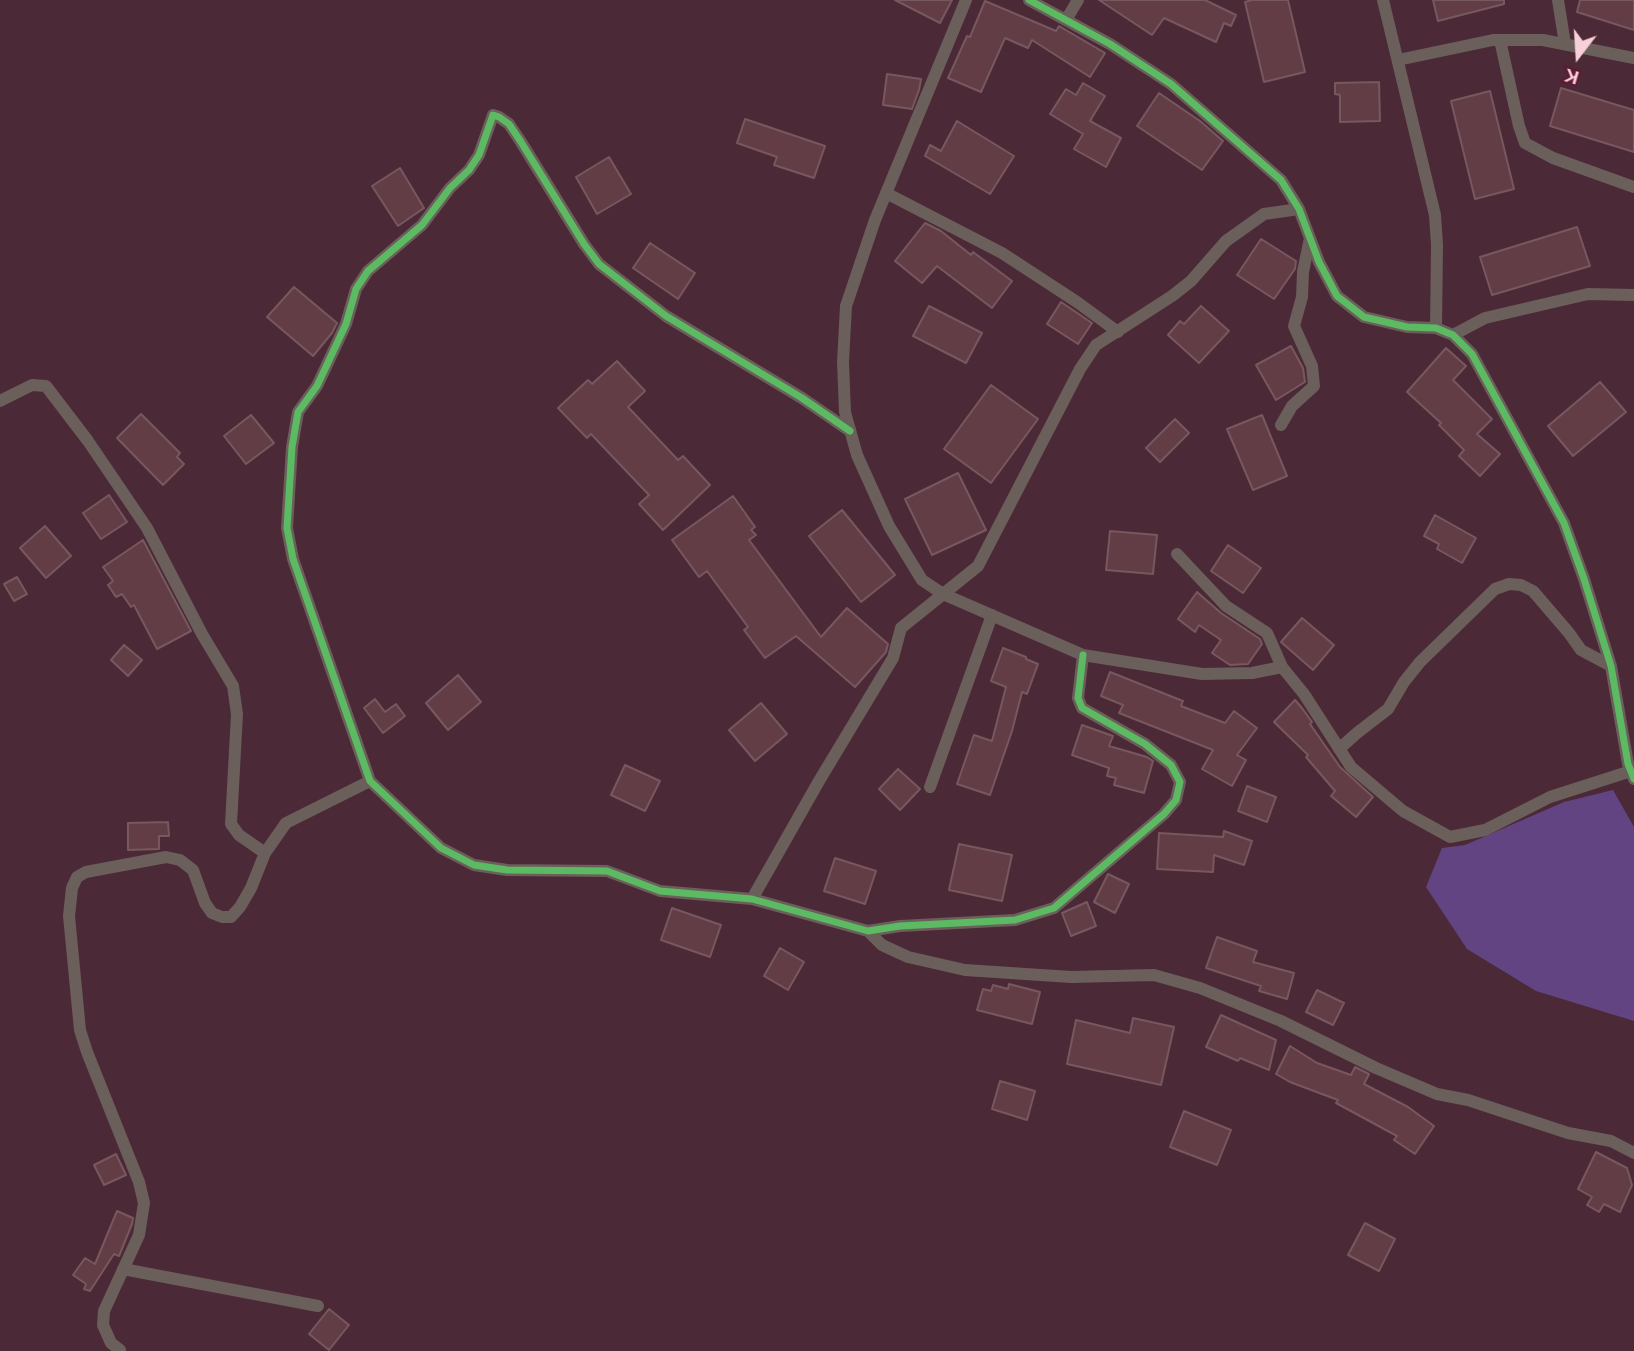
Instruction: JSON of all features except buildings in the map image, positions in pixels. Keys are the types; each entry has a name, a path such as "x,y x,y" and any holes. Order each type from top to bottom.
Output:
{"street":[{"path":"966,0 886,193 846,306 842,362 845,412 857,455 889,526 922,580 943,594 1083,655 1202,674 1252,673 1282,667"},
{"path":"1029,0 1110,44 1171,84 1281,180 1299,209 1319,262 1337,296 1364,317 1406,327 1436,328 1453,335 1472,354 1564,523 1611,666 1632,775 1550,797 1485,830 1450,837 1403,811 1351,767 1304,694 1282,667 1267,633 1226,606 1177,554"},
{"path":"1066,20 1078,0"},
{"path":"1383,0 1435,215 1436,328"},
{"path":"1558,0 1565,44"},
{"path":"1398,60 1500,40 1543,40 1634,58"},
{"path":"1500,40 1525,143 1553,158 1634,187"},
{"path":"850,431 802,398 666,316 599,264 522,142 509,124 493,115 479,155 468,170 450,188 422,225 368,271 356,289 346,324 323,373 298,412 292,447 287,528 293,559 370,781 442,848 474,865 507,870 607,871 660,891 752,899 868,931 900,926 1015,920 1054,908 1164,814 1176,800 1180,782 1171,765 1145,744 1082,708 1078,698 1083,655"},
{"path":"886,193 1002,253 1118,332"},
{"path":"752,899 819,780 893,658 901,628 978,566 1080,369 1096,345 1172,296 1191,281 1226,242 1264,214 1299,209"},
{"path":"1281,425 1292,407 1314,386 1312,366 1294,326 1302,297 1303,272 1310,237"},
{"path":"1453,335 1485,318 1588,294 1634,295"},
{"path":"0,401 32,385 46,386 148,528 202,634 233,686 237,714 231,824 239,835 265,853"},
{"path":"1339,749 1388,709 1404,682 1429,653 1495,589 1509,584 1521,585 1533,592 1581,650 1611,666"},
{"path":"930,787 992,615"},
{"path":"120,1350 111,1343 103,1325 104,1311 139,1236 144,1203 139,1182 80,1030 69,916 72,888 77,877 86,872 166,857 180,860 192,870 205,903 212,913 222,917 231,916 240,907 265,853 286,823 370,781"},
{"path":"868,931 882,944 908,957 965,970 1071,977 1154,975 1200,988 1281,1021 1376,1068 1437,1094 1468,1100 1568,1133 1611,1142 1634,1153"},
{"path":"123,1269 318,1306"}],"shaded area":[{"path":"1613,790 1634,827 1634,1021 1536,991 1467,949 1426,887 1442,848 1465,845 1564,802"}],"cycle path":[{"path":"1029,0 1110,44 1171,84 1281,180 1299,209 1319,262 1337,296 1364,317 1407,327 1436,328 1453,335 1472,354 1564,523 1611,666 1628,764 1634,779"},
{"path":"850,431 802,398 666,316 599,264 509,124 493,115 479,155 469,170 450,188 422,225 368,271 356,289 346,324 317,386 298,412 292,447 287,528 293,559 370,781 441,848 474,865 507,870 607,871 660,891 752,899 868,931 900,926 1015,920 1054,908 1164,814 1176,800 1180,782 1171,765 1145,744 1082,708 1078,698 1083,655"}]}
